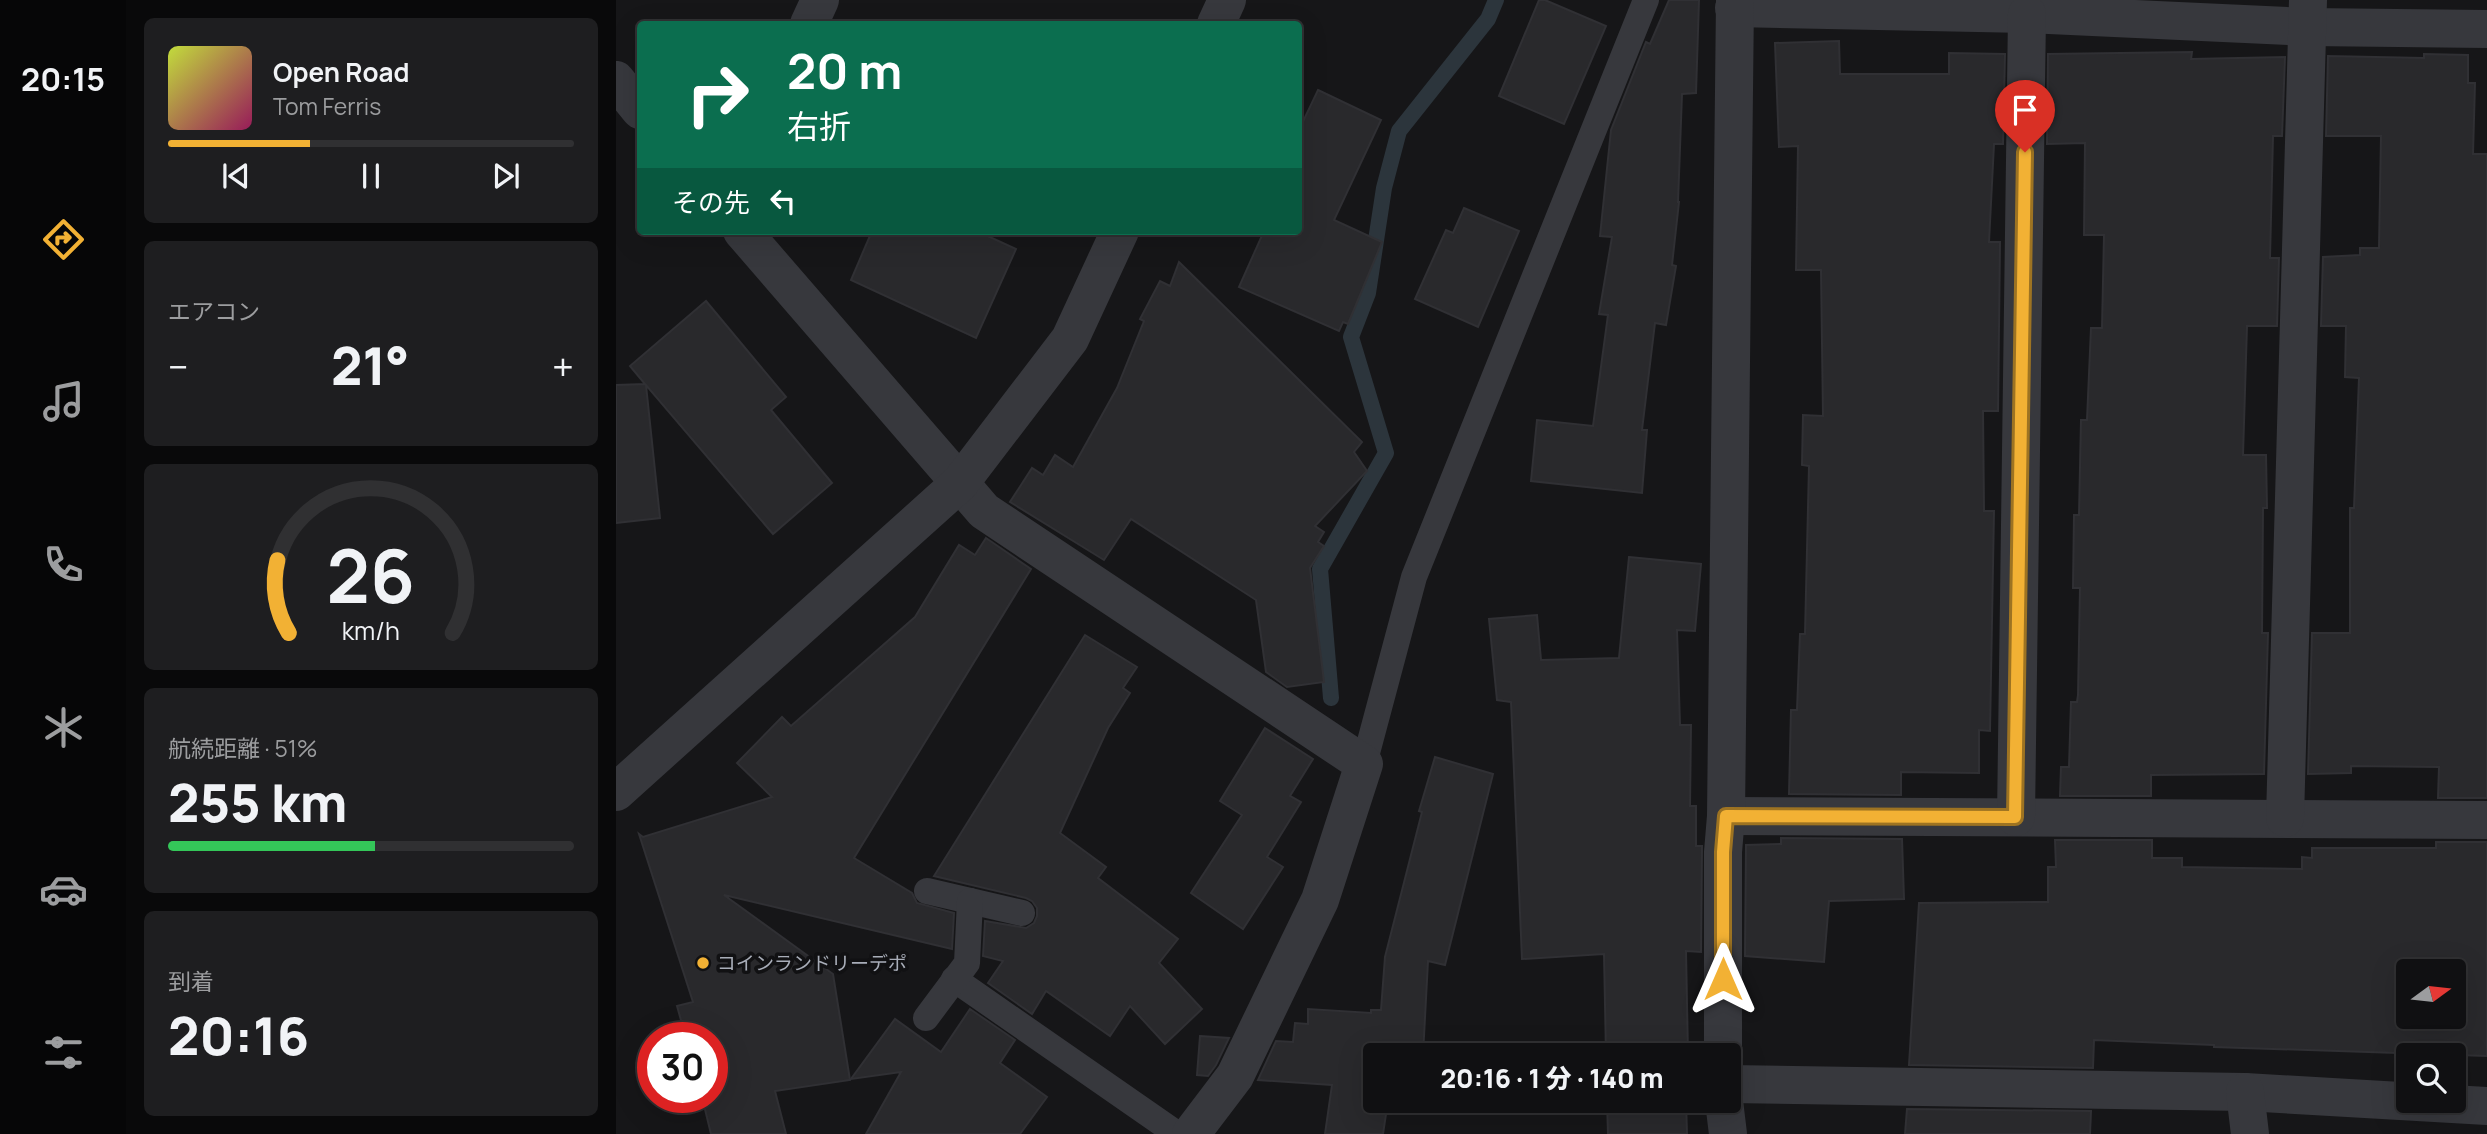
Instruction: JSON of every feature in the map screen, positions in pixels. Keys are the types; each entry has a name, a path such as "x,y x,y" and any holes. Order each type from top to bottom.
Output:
{"street":[{"path":"810,21 820,0"},
{"path":"1217,21 1227,0"},
{"path":"1723,1043 1723,852 1726,816 1735,4 2027,14 2308,14 2487,29"},
{"path":"2015,817 2027,14"},
{"path":"2285,818 2308,14"},
{"path":"616,80 637,106"},
{"path":"745,235 984,511 1364,764 1320,900 1235,1076 1191,1134"},
{"path":"616,792 960,483 1070,340 1118,235"},
{"path":"1726,816 2487,820"},
{"path":"1741,1084 2245,1092 2487,1106"},
{"path":"2245,1092 2250,1134"},
{"path":"1725,1113 1728,1134"}],"lane":[{"path":"1364,764 1414,578 1646,0"},
{"path":"927,891 1022,913"},
{"path":"926,1018 967,963 970,901"},
{"path":"954,979 1177,1134"}],"building":[{"path":"1539,0 1545,0 1606,26 1564,124 1499,96"},
{"path":"1669,0 1699,0 1696,93 1682,94 1679,202 1672,265 1676,266 1666,325 1655,323 1642,430 1647,430 1642,493 1531,481 1537,420 1593,426 1608,315 1599,314 1612,237 1600,236 1611,130 1646,42 1650,44"},
{"path":"1839,41 1840,74 1949,74 1949,53 2005,54 2003,144 1994,144 1989,242 2000,242 1998,411 1983,411 1984,511 1994,511 1990,731 1979,730 1979,773 1901,772 1901,795 1789,794 1791,710 1797,710 1800,634 1805,634 1809,466 1802,465 1803,415 1823,416 1821,270 1796,270 1798,146 1779,147 1775,43"},
{"path":"2192,52 2191,59 2285,57 2282,136 2273,136 2270,258 2279,258 2277,326 2247,326 2243,455 2266,455 2267,508 2263,508 2262,633 2268,633 2264,774 2151,775 2151,796 2060,796 2061,767 2069,767 2071,702 2077,702 2078,695 2080,588 2073,588 2074,515 2079,515 2081,420 2087,420 2091,328 2102,328 2104,235 2084,235 2085,143 2047,144 2048,54"},
{"path":"2424,54 2468,55 2468,83 2475,83 2473,154 2487,154 2487,798 2438,798 2439,767 2351,766 2351,773 2308,774 2312,633 2350,633 2350,508 2354,508 2359,378 2345,377 2346,326 2321,326 2323,257 2360,255 2360,248 2379,248 2381,136 2326,136 2328,56 2424,58"},
{"path":"1318,90 1381,120 1334,220 1382,242 1348,324 1343,322 1339,331 1239,287 1262,235 1302,235 1302,124"},
{"path":"1464,208 1519,231 1478,327 1415,299 1446,230 1453,233"},
{"path":"870,235 986,235 1016,249 976,338 851,280"},
{"path":"1179,262 1362,442 1354,452 1367,471 1315,526 1324,532 1318,542 1324,546 1310,568 1324,682 1287,687 1266,672 1256,600 1131,519 1104,560 1010,502 1032,468 1043,475 1055,455 1073,467 1117,388 1144,321 1140,319 1160,281 1170,286"},
{"path":"706,301 786,397 771,410 832,483 773,534 646,385 660,518 616,523 616,385 645,384 630,366"},
{"path":"986,538 1031,569 854,858 912,893 917,903 954,913 952,949 724,895 833,974 850,1080 775,1091 786,1134 711,1134 706,1113 728,1113 728,1022 682,1022 677,1006 693,1002 639,834 643,837 772,797 737,763 782,717 791,726 915,617 959,545 975,555"},
{"path":"1629,557 1701,564 1695,631 1677,630 1680,725 1691,725 1690,806 1696,806 1696,846 1702,846 1701,952 1686,951 1688,1043 1606,1043 1604,954 1522,959 1511,702 1497,700 1489,619 1537,615 1541,660 1619,658"},
{"path":"1085,635 1137,667 1123,688 1130,693 1108,728 1060,833 1106,867 1098,878 1178,939 1159,963 1202,1009 1165,1044 1130,1006 1110,1036 1046,991 1032,1014 988,983 1003,961 983,956 985,921 1026,928 1034,923 1037,908 1026,898 934,876"},
{"path":"1265,728 1313,759 1290,796 1301,802 1267,857 1283,867 1243,929 1191,893 1242,815 1220,801"},
{"path":"1435,757 1493,774 1445,965 1428,961 1424,1043 1363,1043 1363,1113 1386,1113 1383,1134 1325,1134 1332,1085 1258,1080 1276,1041 1293,1042 1295,1023 1308,1024 1308,1009 1371,1013 1371,1010 1381,1010 1385,957 1422,812 1419,811"},
{"path":"1781,838 1902,839 1904,899 1829,901 1824,962 1745,956 1746,845 1781,844"},
{"path":"2055,840 2152,840 2152,858 2182,858 2182,867 2302,869 2302,857 2312,858 2312,848 2436,848 2436,842 2487,842 2487,1056 2466,1055 2466,1043 2396,1043 2396,1053 2094,1040 2093,1068 1909,1065 1919,903 2048,902 2048,867 2056,867"},
{"path":"970,1009 1015,1040 1000,1063 1047,1097 1020,1134 866,1134 901,1072 851,1079 895,1019 941,1052"},
{"path":"1200,1036 1229,1038 1208,1076 1197,1075"},
{"path":"1907,1109 2091,1111 2090,1134 1905,1134"},
{"path":"1607,1113 1686,1113 1687,1134 1608,1134"}],"waterway":[{"path":"1331,698 1320,569 1386,453 1351,337 1368,293 1384,188 1399,131 1488,19 1496,0"}],"place":[{"name":"コインランドリーデポ","path":"703,963"}],"route":[{"path":"1723,979 1723,852 1726,816 2015,817 2025,152"}]}
